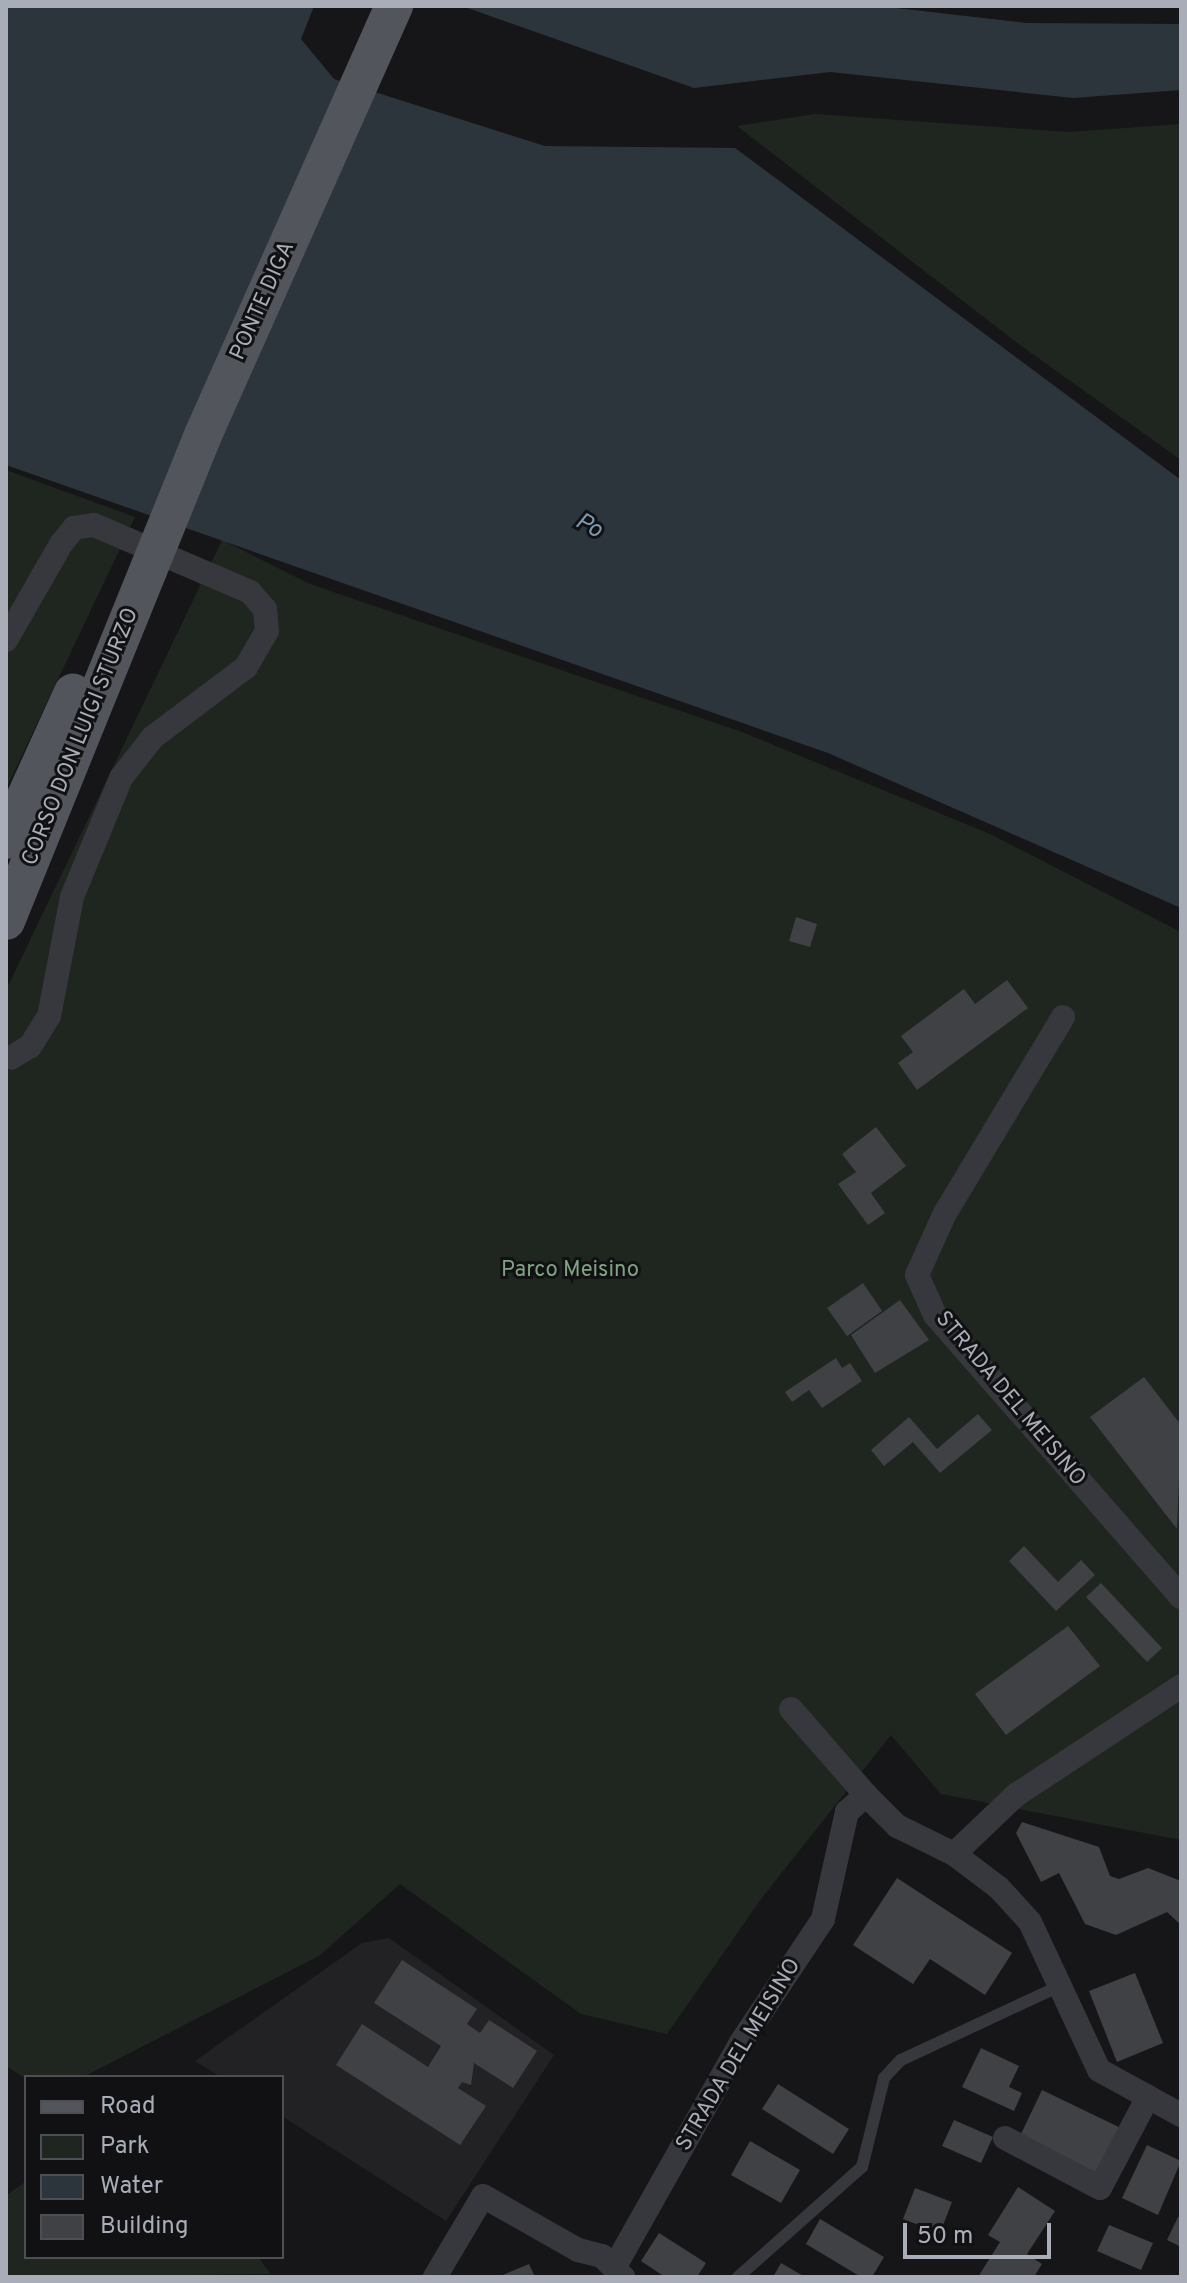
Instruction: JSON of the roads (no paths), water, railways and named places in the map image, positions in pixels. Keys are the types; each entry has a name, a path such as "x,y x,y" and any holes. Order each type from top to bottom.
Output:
{"main road":[{"name":"PONTE DIGA","path":"126,593 369,6"},
{"name":"PONTE DIGA","path":"126,593 203,435 394,6"},
{"name":"CORSO DON LUIGI STURZO","path":"6,840 126,593"},
{"name":"CORSO DON LUIGI STURZO","path":"6,921 126,593"}],"street":[{"path":"6,640 61,544 74,528 94,525 250,592 265,609 267,631 246,667 153,737 121,778 72,897 49,1016 30,1046 8,1058"},
{"name":"STRADA DEL MEISINO","path":"1063,1017 945,1213 917,1275 935,1315 1181,1597"},
{"path":"954,1854 1016,1795 1181,1686"},
{"path":"791,1709 897,1826 954,1854 1030,1922 1063,1985 1099,2070 1181,2115"},
{"name":"STRADA DEL MEISINO","path":"435,2277 483,2196 578,2250 613,2274 740,2044 823,1919 847,1812 866,1795"},
{"path":"1005,2138 1100,2188 1148,2097"}],"lane":[{"path":"738,2277 862,2167 884,2078 901,2060 1063,1985"}],"water":[{"name":"Po","path":"6,6 314,6 301,39 334,79 545,146 735,148 1181,480 1181,908 828,753 6,465"},
{"path":"462,6 879,6 1027,23 1181,24 1181,90 1073,98 830,72 694,88"}],"park label":[{"name":"Parco Meisino","path":"570,1271"}]}
